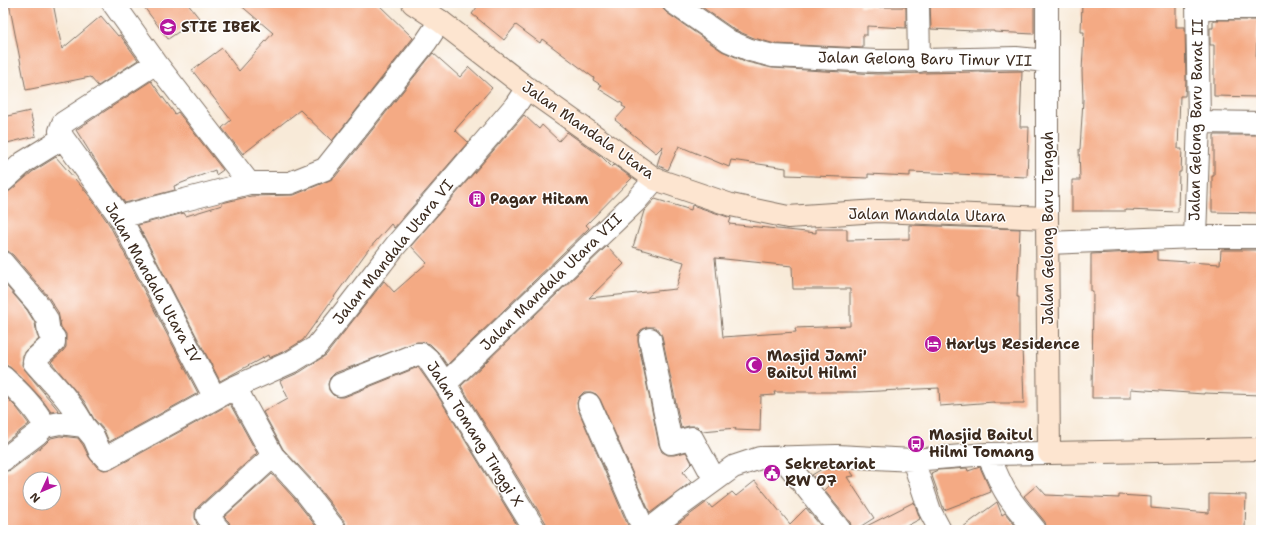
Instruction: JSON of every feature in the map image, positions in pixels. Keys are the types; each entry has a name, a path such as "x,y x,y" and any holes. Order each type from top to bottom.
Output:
{"street":[{"path":"113,3 156,63 249,183"},
{"name":"Jalan Mandala Utara","path":"413,3 440,21 528,88 655,179 731,206 788,217 878,211 1048,218"},
{"name":"Jalan Gelong Baru Timur VII","path":"674,3 729,41 750,50 773,56 877,61 1016,58 1047,61"},
{"path":"918,3 919,61"},
{"name":"Jalan Gelong Baru Tengah","path":"1048,3 1049,453"},
{"path":"1197,5 1261,8"},
{"name":"Jalan Gelong Baru Barat II","path":"1195,237 1199,122 1197,5"},
{"path":"120,217 249,183 290,183 325,170 426,42 440,21"},
{"path":"3,181 24,162 63,138 60,132 63,123 156,63"},
{"name":"Jalan Mandala Utara VI","path":"84,426 94,438 100,452 106,458 235,387 293,361 316,347 396,245 515,106 528,88"},
{"path":"1199,122 1261,122"},
{"name":"Jalan Mandala Utara IV","path":"63,138 120,217 215,398"},
{"name":"Jalan Mandala Utara VII","path":"445,384 636,201 655,179"},
{"path":"1048,243 1195,237 1261,237"},
{"path":"3,263 37,303 47,319 49,333 54,338 54,342 35,359 34,362 64,395 84,426"},
{"path":"650,339 671,443 692,438 716,480"},
{"name":"Jalan Tomang Tinggi X","path":"340,385 416,354 422,354 428,359 445,384 535,530"},
{"path":"3,377 38,413 45,426"},
{"path":"235,387 273,456 303,489 335,530"},
{"path":"589,404 644,530"},
{"path":"3,460 45,426 60,423 84,426"},
{"path":"650,530 733,467 760,458 782,456 837,456 913,460 987,454 1261,449"},
{"path":"987,454 995,468 1004,490 1035,530"},
{"path":"219,530 207,516 273,456"},
{"path":"782,456 840,530"},
{"path":"913,460 930,511 940,530"}],"building":[{"path":"9,3 53,3 62,49 101,16 118,36 120,35 138,60 98,86 90,77 26,90"},
{"name":"STIE IBEK","path":"141,3 187,3 199,18 168,39"},
{"path":"238,3 377,3 413,38 332,141 300,110 243,154 222,128 231,120 192,70 222,48 239,71 273,33"},
{"path":"480,3 662,3 663,9 667,13 722,51 747,62 772,68 877,74 1022,71 1020,127 1029,127 1027,177 910,172 910,176 868,174 868,178 786,175 786,168 731,160 729,167 679,146 668,170 657,165 663,146 656,153 615,120 626,108 622,106 623,104 599,89 601,85 593,80 594,78 542,39 540,43 516,25 504,40 472,14"},
{"path":"696,3 859,3 859,7 906,7 906,28 867,26 867,35 863,35 863,48 775,44 754,38 735,30"},
{"path":"930,3 977,3 1034,6 1034,34 931,29"},
{"path":"1082,3 1176,3 1176,27 1185,27 1186,80 1185,96 1180,96 1178,149 1182,149 1181,172 1179,172 1178,212 1126,210 1072,211 1072,180 1080,180 1079,149 1083,100 1082,71 1084,32 1081,32"},
{"path":"1213,20 1258,20 1256,59 1259,59 1258,97 1214,96 1214,45 1210,45 1210,28 1213,28"},
{"path":"433,53 460,77 469,67 492,88 455,130 468,142 394,228 391,224 368,250 303,340 287,350 269,358 268,355 220,381 138,225 184,213 186,216 222,205 222,203 251,196 294,195 330,180 335,177"},
{"path":"151,81 175,114 178,112 223,170 216,175 215,170 174,186 175,190 125,203 98,165 76,130"},
{"path":"30,111 36,136 3,144 3,117"},
{"path":"524,115 539,129 542,125 559,141 567,132 602,157 612,167 614,165 632,178 586,225 589,228 447,365 430,344 417,342 335,373 330,378 328,384 329,390 333,395 344,397 418,367 435,391 520,530 347,530 345,522 313,481 283,449 263,412 288,398 280,381 300,372 326,355 384,281 394,292 427,263 411,246"},
{"path":"1214,135 1261,135 1261,213 1212,212"},
{"path":"56,157 87,193 109,224 198,393 109,442 104,430 94,419 84,401 51,362 66,347 66,334 61,327 58,312 47,295 13,255 8,251 3,251 3,193 11,190 32,172"},
{"path":"655,199 691,210 692,205 731,218 729,224 816,233 816,229 847,229 847,240 909,239 909,225 1020,229 1017,297 1019,297 1019,346 1022,346 1024,403 994,402 940,406 939,388 860,392 774,392 775,395 761,396 760,431 735,430 736,428 702,431 697,426 681,428 662,336 659,330 654,327 647,327 641,330 638,335 638,341 659,445 662,452 668,455 686,452 692,463 683,472 691,482 650,513 600,399 596,394 584,392 579,397 577,403 578,409 630,530 547,530 546,523 461,386 607,246 624,264 589,298 676,289 684,262 633,247 644,211","holes":["715,258 792,266 793,289 850,289 850,326 795,328 796,332 723,337"]},
{"path":"1221,250 1261,250 1261,395 1204,394 1131,389 1131,398 1092,398 1093,291 1091,291 1091,254 1157,251 1157,260 1220,264"},
{"path":"3,282 27,310 35,323 39,339 23,355 22,365 59,411 51,412 41,398 23,379 11,368 3,365"},
{"path":"3,394 17,408 29,424 3,444"},
{"path":"230,404 257,453 198,507 195,512 195,518 197,524 203,530 12,530 3,520 3,472 11,470 51,438 60,436 78,438 89,457 97,467 104,470 112,469"},
{"path":"980,467 991,492 944,510 931,473 938,470 967,468 968,471"},
{"path":"822,469 849,469 854,476 847,477 874,518 855,530 852,530 850,522 824,490 837,477 815,478 812,475"},
{"path":"272,474 293,497 319,530 231,530 229,522 224,517"},
{"path":"755,481 790,524 806,508 824,530 669,530 707,502 712,508 732,492 736,496"},
{"path":"1037,485 1046,495 1119,498 1119,495 1151,497 1151,508 1209,513 1209,494 1246,495 1245,530 1047,530 1045,522 1024,496"},
{"path":"914,502 920,519 899,530 859,530"},
{"path":"997,502 1002,515 1005,513 1019,530 959,530"}],"place":[{"name":"STIE IBEK","path":"168,27"},
{"name":"Pagar Hitam","path":"477,199"},
{"name":"Harlys Residence","path":"933,344"},
{"name":"Masjid Jami' Baitul Hilmi","path":"754,365"},
{"name":"Masjid Baitul Hilmi Tomang","path":"916,444"},
{"name":"Sekretariat RW 07","path":"772,473"}]}
